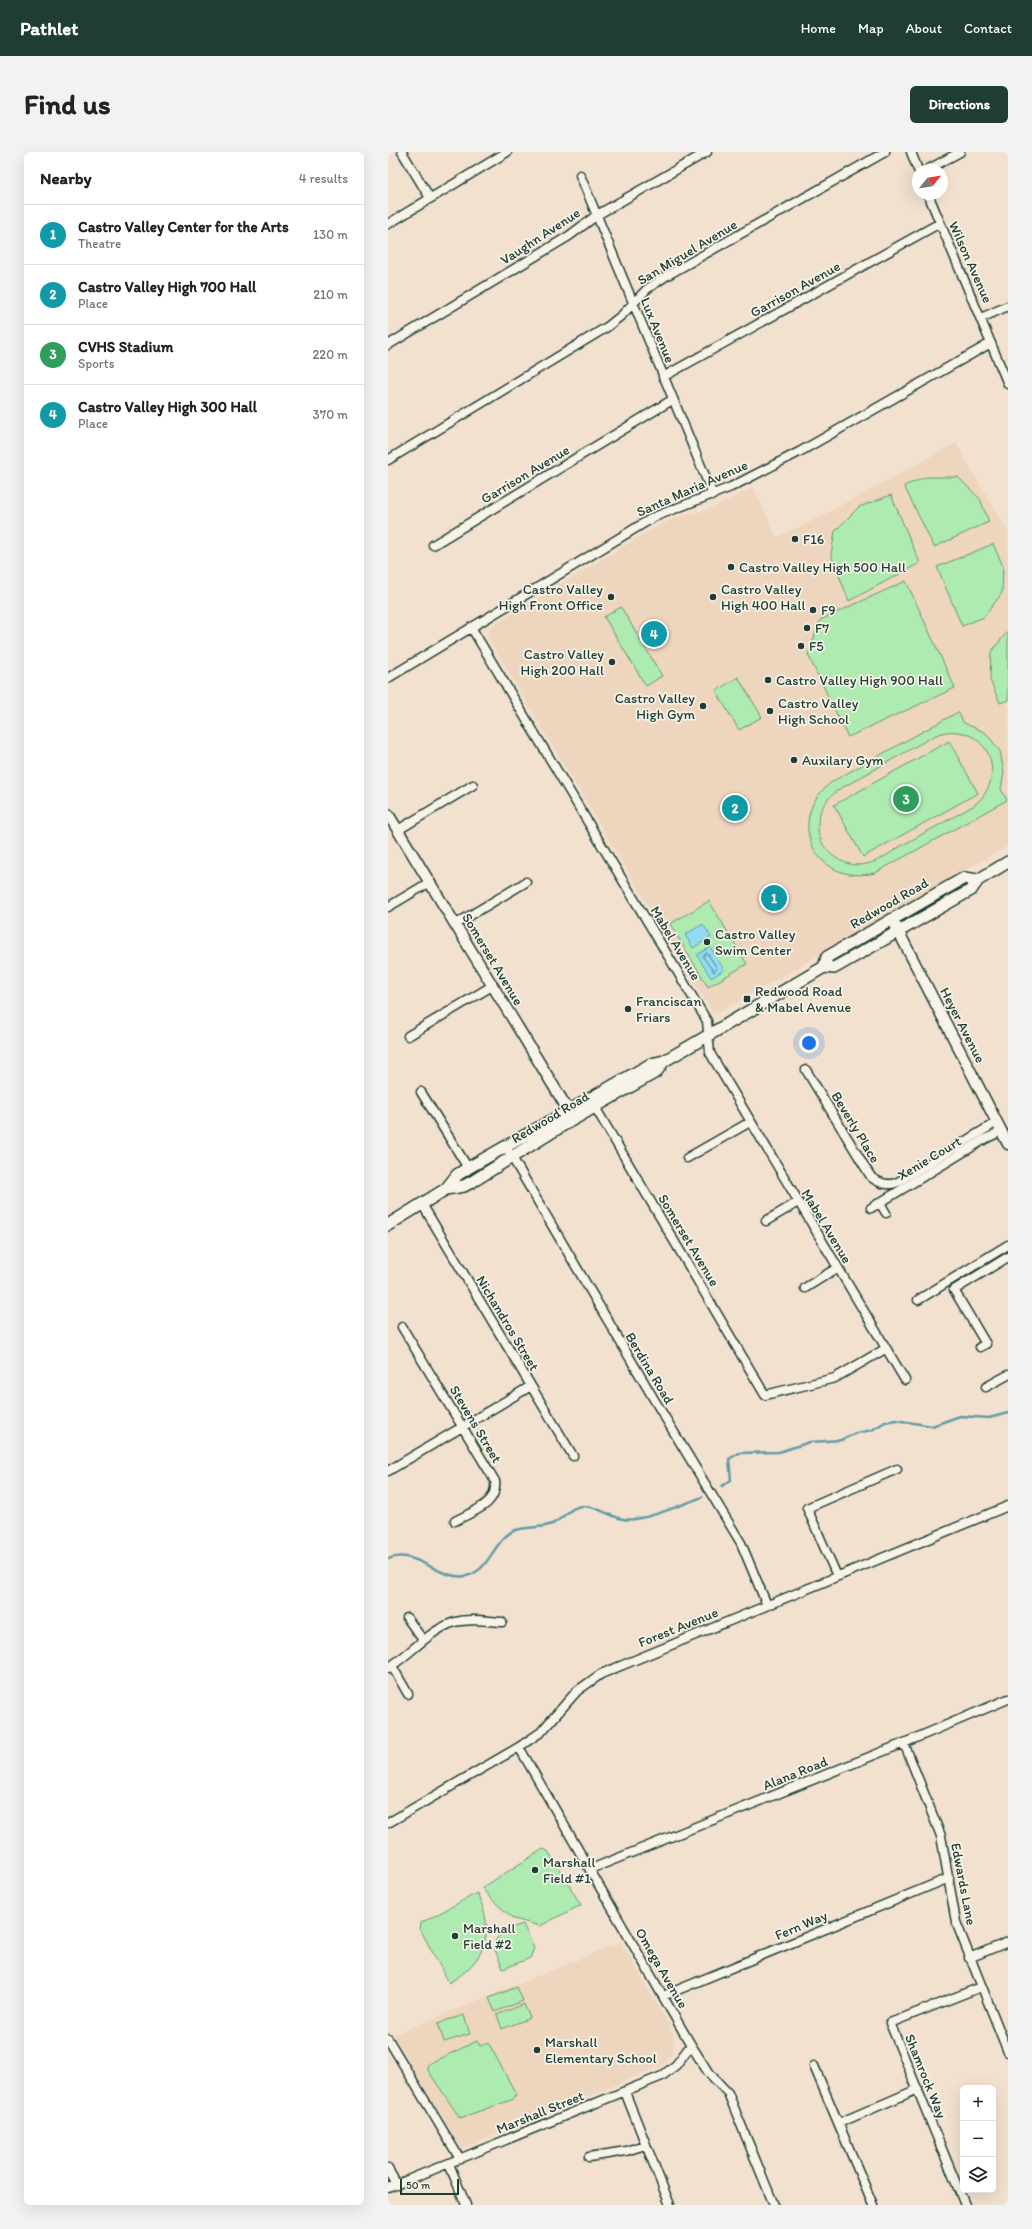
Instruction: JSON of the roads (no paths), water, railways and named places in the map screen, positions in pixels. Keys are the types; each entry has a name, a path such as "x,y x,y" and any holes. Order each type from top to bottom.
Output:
{"main road":[{"name":"Redwood Road","path":"388,1225 446,1189 457,1175 468,1168 592,1103 656,1072 664,1061 824,967 834,968 971,890 978,880 1008,862"},
{"name":"Redwood Road","path":"824,967 827,957 964,878 978,880"},
{"name":"Redwood Road","path":"446,1189 464,1186 512,1158 571,1115"}],"street":[{"path":"402,152 430,198"},
{"path":"388,224 506,152"},
{"name":"Vaughn Avenue","path":"388,345 569,236 597,215 707,152"},
{"name":"San Miguel Avenue","path":"388,460 607,327 622,316 646,289 666,276 885,152"},
{"path":"911,152 916,164"},
{"path":"938,164 960,152"},
{"name":"Lux Avenue","path":"580,175 672,400 713,495"},
{"name":"Wilson Avenue","path":"930,200 982,318 1008,384"},
{"name":"Garrison Avenue","path":"663,377 940,223"},
{"path":"982,318 1008,306"},
{"name":"Santa Maria Avenue","path":"388,678 654,517 713,495 801,451 991,343"},
{"name":"Garrison Avenue","path":"433,545 672,400"},
{"name":"Mabel Avenue","path":"471,627 707,1021 710,1053 885,1349 905,1380"},
{"path":"398,830 473,786"},
{"name":"Somerset Avenue","path":"388,814 571,1115"},
{"path":"388,907 430,882"},
{"path":"456,924 526,882"},
{"name":"Heyer Avenue","path":"892,919 1008,1144"},
{"path":"408,1036 492,986"},
{"name":"Beverly Place","path":"806,1070 871,1177 883,1184 893,1184 898,1182 999,1127"},
{"path":"421,1092 468,1168"},
{"name":"Somerset Avenue","path":"592,1103 765,1395 835,1378 885,1349"},
{"path":"687,1158 750,1122"},
{"name":"Xenie Court","path":"871,1208 999,1127"},
{"name":"Berdina Road","path":"506,1147 655,1401 741,1543 767,1605"},
{"path":"766,1221 798,1202"},
{"path":"880,1203 886,1213"},
{"name":"Nichandros Street","path":"422,1204 573,1456"},
{"path":"918,1300 1008,1245"},
{"path":"980,1347 986,1344 954,1290 1008,1257"},
{"path":"805,1288 837,1268"},
{"name":"Stevens Street","path":"402,1327 495,1481 496,1491 492,1499 455,1521"},
{"path":"986,1387 1008,1375"},
{"path":"388,1471 531,1386"},
{"path":"837,1576 807,1508 897,1469"},
{"name":"Forest Avenue","path":"388,1822 519,1747 541,1732 577,1691 601,1674 1008,1506"},
{"path":"407,1618 422,1640"},
{"path":"408,1694 390,1667 422,1640 455,1622 476,1620 502,1622"},
{"name":"Alana Road","path":"591,1870 904,1743 1008,1698"},
{"name":"Edwards Lane","path":"904,1743 935,1818 950,1878 956,1922 969,1958 1008,2052"},
{"name":"Omega Avenue","path":"519,1747 691,2045 708,2072 728,2094 774,2205"},
{"name":"Fern Way","path":"663,1996 950,1878"},
{"path":"969,1958 1008,1942"},
{"name":"Shamrock Way","path":"965,2205 890,2023 981,1986"},
{"path":"388,2039 460,2159"},
{"name":"Marshall Street","path":"388,2188 666,2074 682,2058 691,2045"},
{"path":"814,2066 873,2205"},
{"path":"839,2123 918,2089"},
{"path":"625,2092 670,2205"},
{"path":"589,2157 626,2151 645,2145"},
{"path":"449,2164 466,2205"},
{"path":"388,2169 397,2185"}],"water":[{"path":"703,924 711,937 693,948 685,935"},
{"path":"710,947 724,970 711,978 697,955"}],"waterway":[{"path":"722,1486 731,1480 729,1459 739,1453 779,1452 810,1442 841,1440 856,1433 872,1430 885,1422 895,1420 932,1426 960,1416 989,1418 1008,1413"},
{"path":"388,1559 398,1556 408,1557 446,1574 466,1576 475,1573 482,1567 497,1546 508,1534 520,1529 552,1524 574,1508 588,1506 618,1518 631,1519 651,1516 702,1497"}],"place":[{"name":"F16","path":"795,539"},
{"name":"Castro Valley High 500 Hall","path":"731,567"},
{"name":"Castro Valley High Front Office","path":"611,597"},
{"name":"Castro Valley High 400 Hall","path":"713,597"},
{"name":"F9","path":"813,610"},
{"name":"F7","path":"807,628"},
{"name":"Castro Valley High 300 Hall","path":"654,634"},
{"name":"F5","path":"801,646"},
{"name":"Castro Valley High 200 Hall","path":"612,662"},
{"name":"Castro Valley High 900 Hall","path":"768,680"},
{"name":"Castro Valley High Gym","path":"703,706"},
{"name":"Castro Valley High School","path":"770,711"},
{"name":"Auxilary Gym","path":"794,760"},
{"name":"CVHS Stadium","path":"906,799"},
{"name":"Castro Valley High 700 Hall","path":"735,808"},
{"name":"Castro Valley Center for the Arts","path":"774,898"},
{"name":"Castro Valley Swim Center","path":"707,942"},
{"name":"Redwood Road & Mabel Avenue","path":"747,999"},
{"name":"Franciscan Friars","path":"628,1009"},
{"name":"Marshall Field #1","path":"535,1870"},
{"name":"Marshall Field #2","path":"455,1936"},
{"name":"Marshall Elementary School","path":"537,2050"}]}
